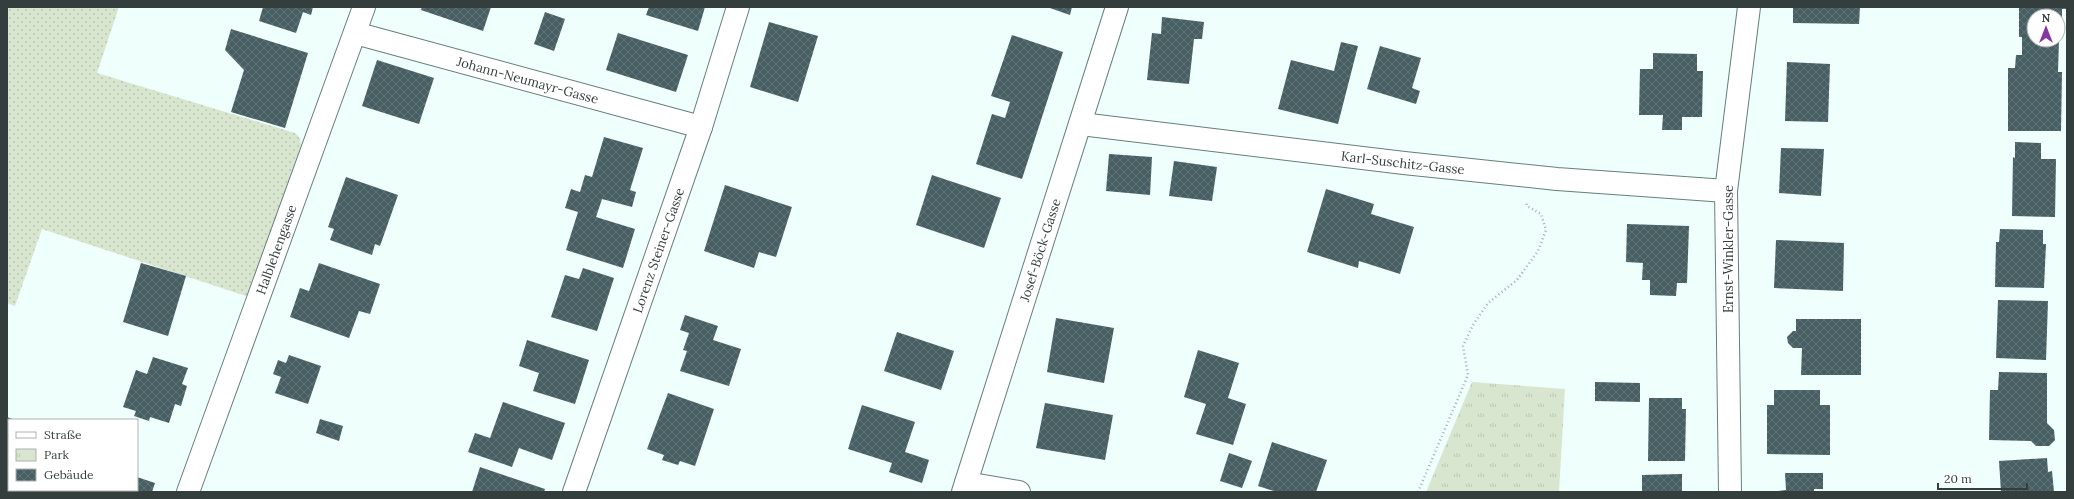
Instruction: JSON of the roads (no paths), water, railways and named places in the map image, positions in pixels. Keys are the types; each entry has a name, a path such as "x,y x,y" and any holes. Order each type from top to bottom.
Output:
{"street":[{"name":"Halblehengasse","path":"188,492 364,7"},
{"name":"Lorenz Steiner-Gasse","path":"574,492 701,127 738,7"},
{"name":"Josef-Böck-Gasse","path":"964,487 1081,124 1116,7"},
{"name":"Ernst-Winkler-Gasse","path":"1730,492 1726,191 1749,7"},
{"name":"Johann-Neumayr-Gasse","path":"355,33 701,127"},
{"name":"Karl-Suschitz-Gasse","path":"1081,124 1520,175 1726,191"},
{"path":"964,487 1019,492"}]}
